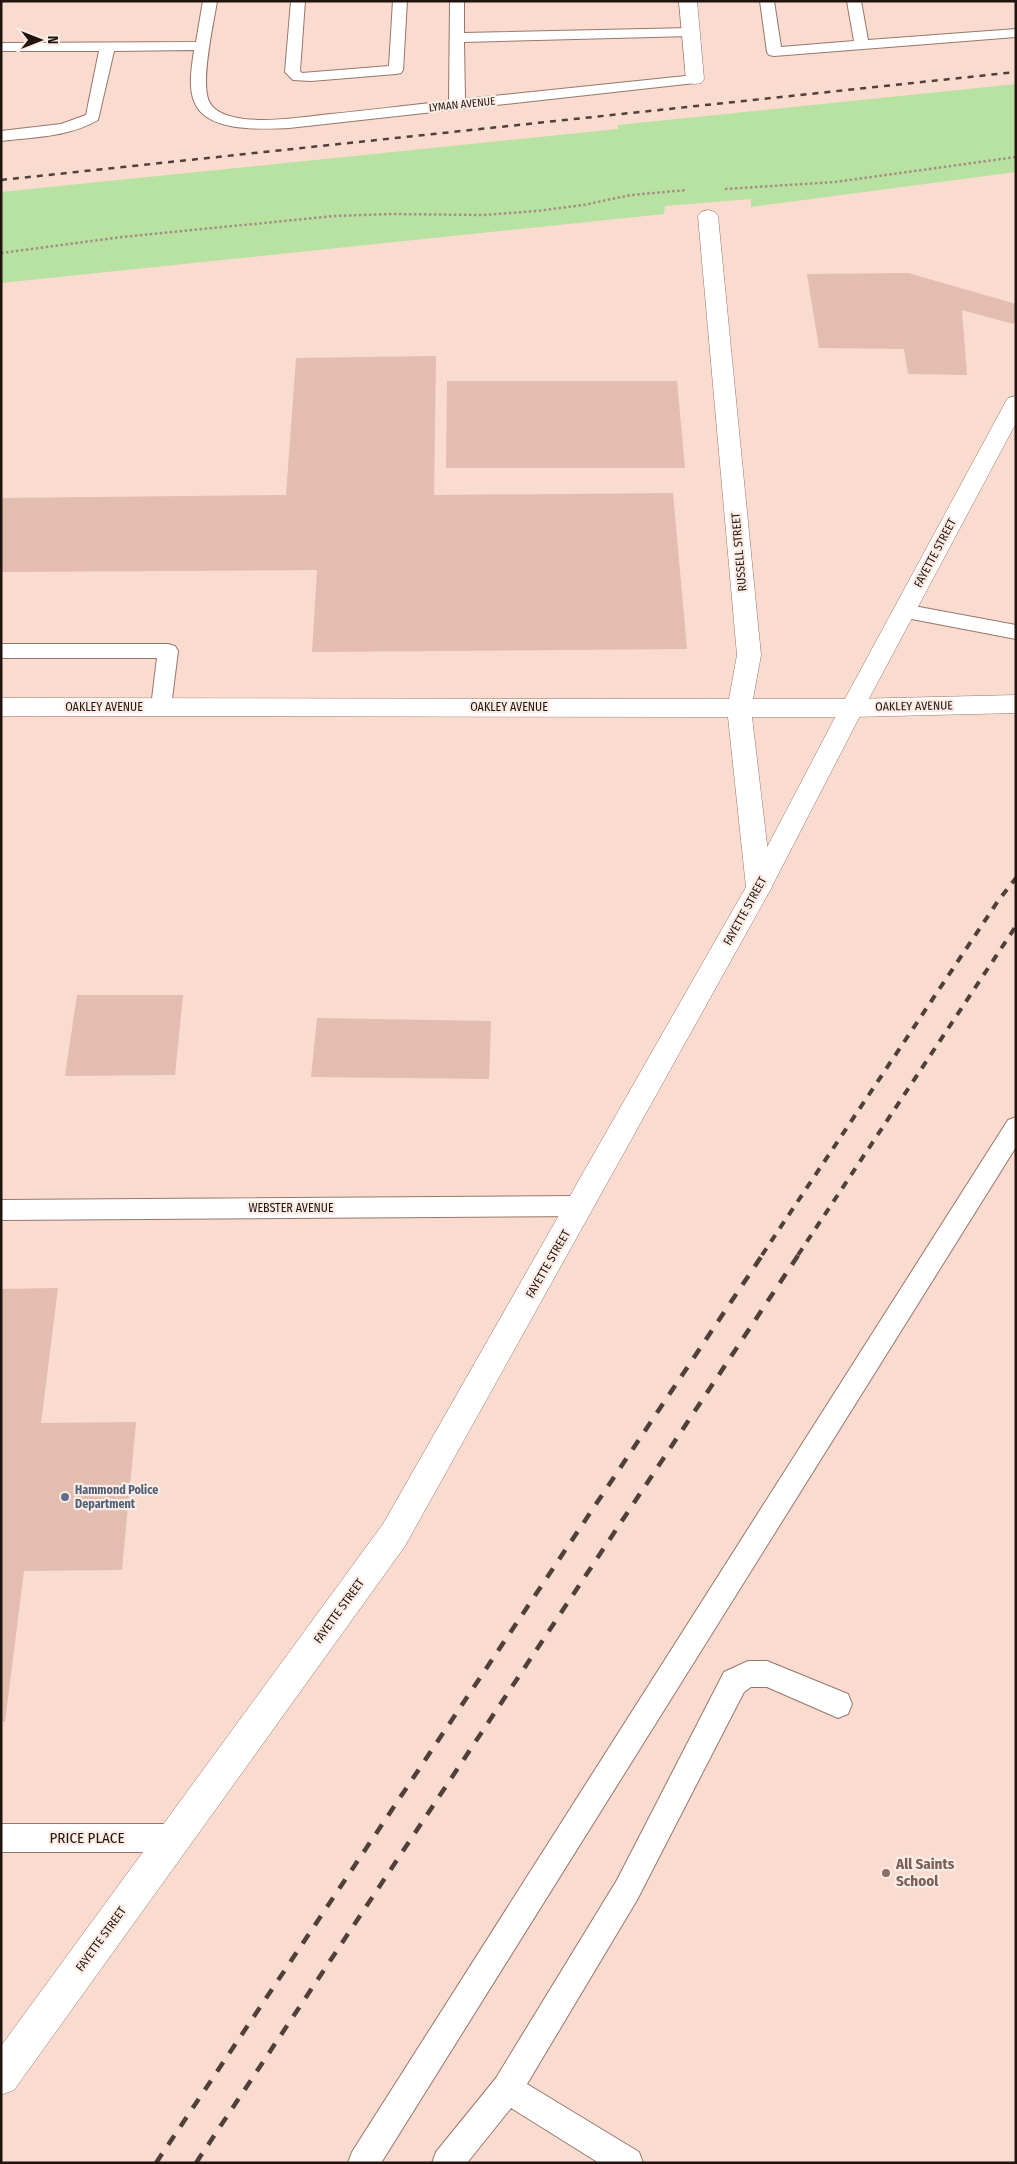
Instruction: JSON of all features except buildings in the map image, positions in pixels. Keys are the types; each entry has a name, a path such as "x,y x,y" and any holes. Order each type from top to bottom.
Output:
{"street":[{"path":"688,1 695,78"},
{"name":"RUSSELL STREET","path":"708,216 749,655 739,708 759,887"},
{"name":"FAYETTE STREET","path":"1,2077 394,1535 759,887 852,708 1016,403"},
{"name":"OAKLEY AVENUE","path":"1,707 852,708 1016,704"}],"lane":[{"name":"LYMAN AVENUE","path":"210,1 200,62 199,94 203,106 214,114 230,120 255,124 289,123 695,78"},
{"path":"298,1 292,72 298,77 311,77 396,70 400,1"},
{"path":"457,1 457,104"},
{"path":"767,1 774,52 1016,33"},
{"path":"854,1 862,45"},
{"path":"457,38 691,32"},
{"path":"1,47 203,46"},
{"path":"1,136 71,127 83,124 93,116 107,47"},
{"path":"904,611 1016,632"},
{"path":"1,651 168,651 161,707"},
{"path":"363,2163 1016,1127"},
{"name":"WEBSTER AVENUE","path":"1,1210 580,1206"},
{"path":"447,2163 507,2089 627,1890 734,1682 748,1674 767,1674 838,1704"},
{"name":"PRICE PLACE","path":"1,1838 173,1838"},
{"path":"507,2089 628,2163"}],"path":[{"path":"742,188 846,180 940,169 1016,157"},
{"path":"1,253 122,237 334,216 391,214 483,215 537,211 675,190"}],"green space":[{"path":"1016,84 1016,172 751,207 751,199 665,206 664,214 1,283 1,192 618,129 618,125"}],"railway":[{"path":"1,180 1016,72"},
{"path":"762,1255 998,901 1016,878"},
{"path":"798,1255 1016,926"},
{"path":"156,2163 763,1254"},
{"path":"196,2163 799,1254"}],"place":[{"name":"Hammond Police Department","path":"65,1497"},
{"name":"All Saints School","path":"886,1873"}]}
